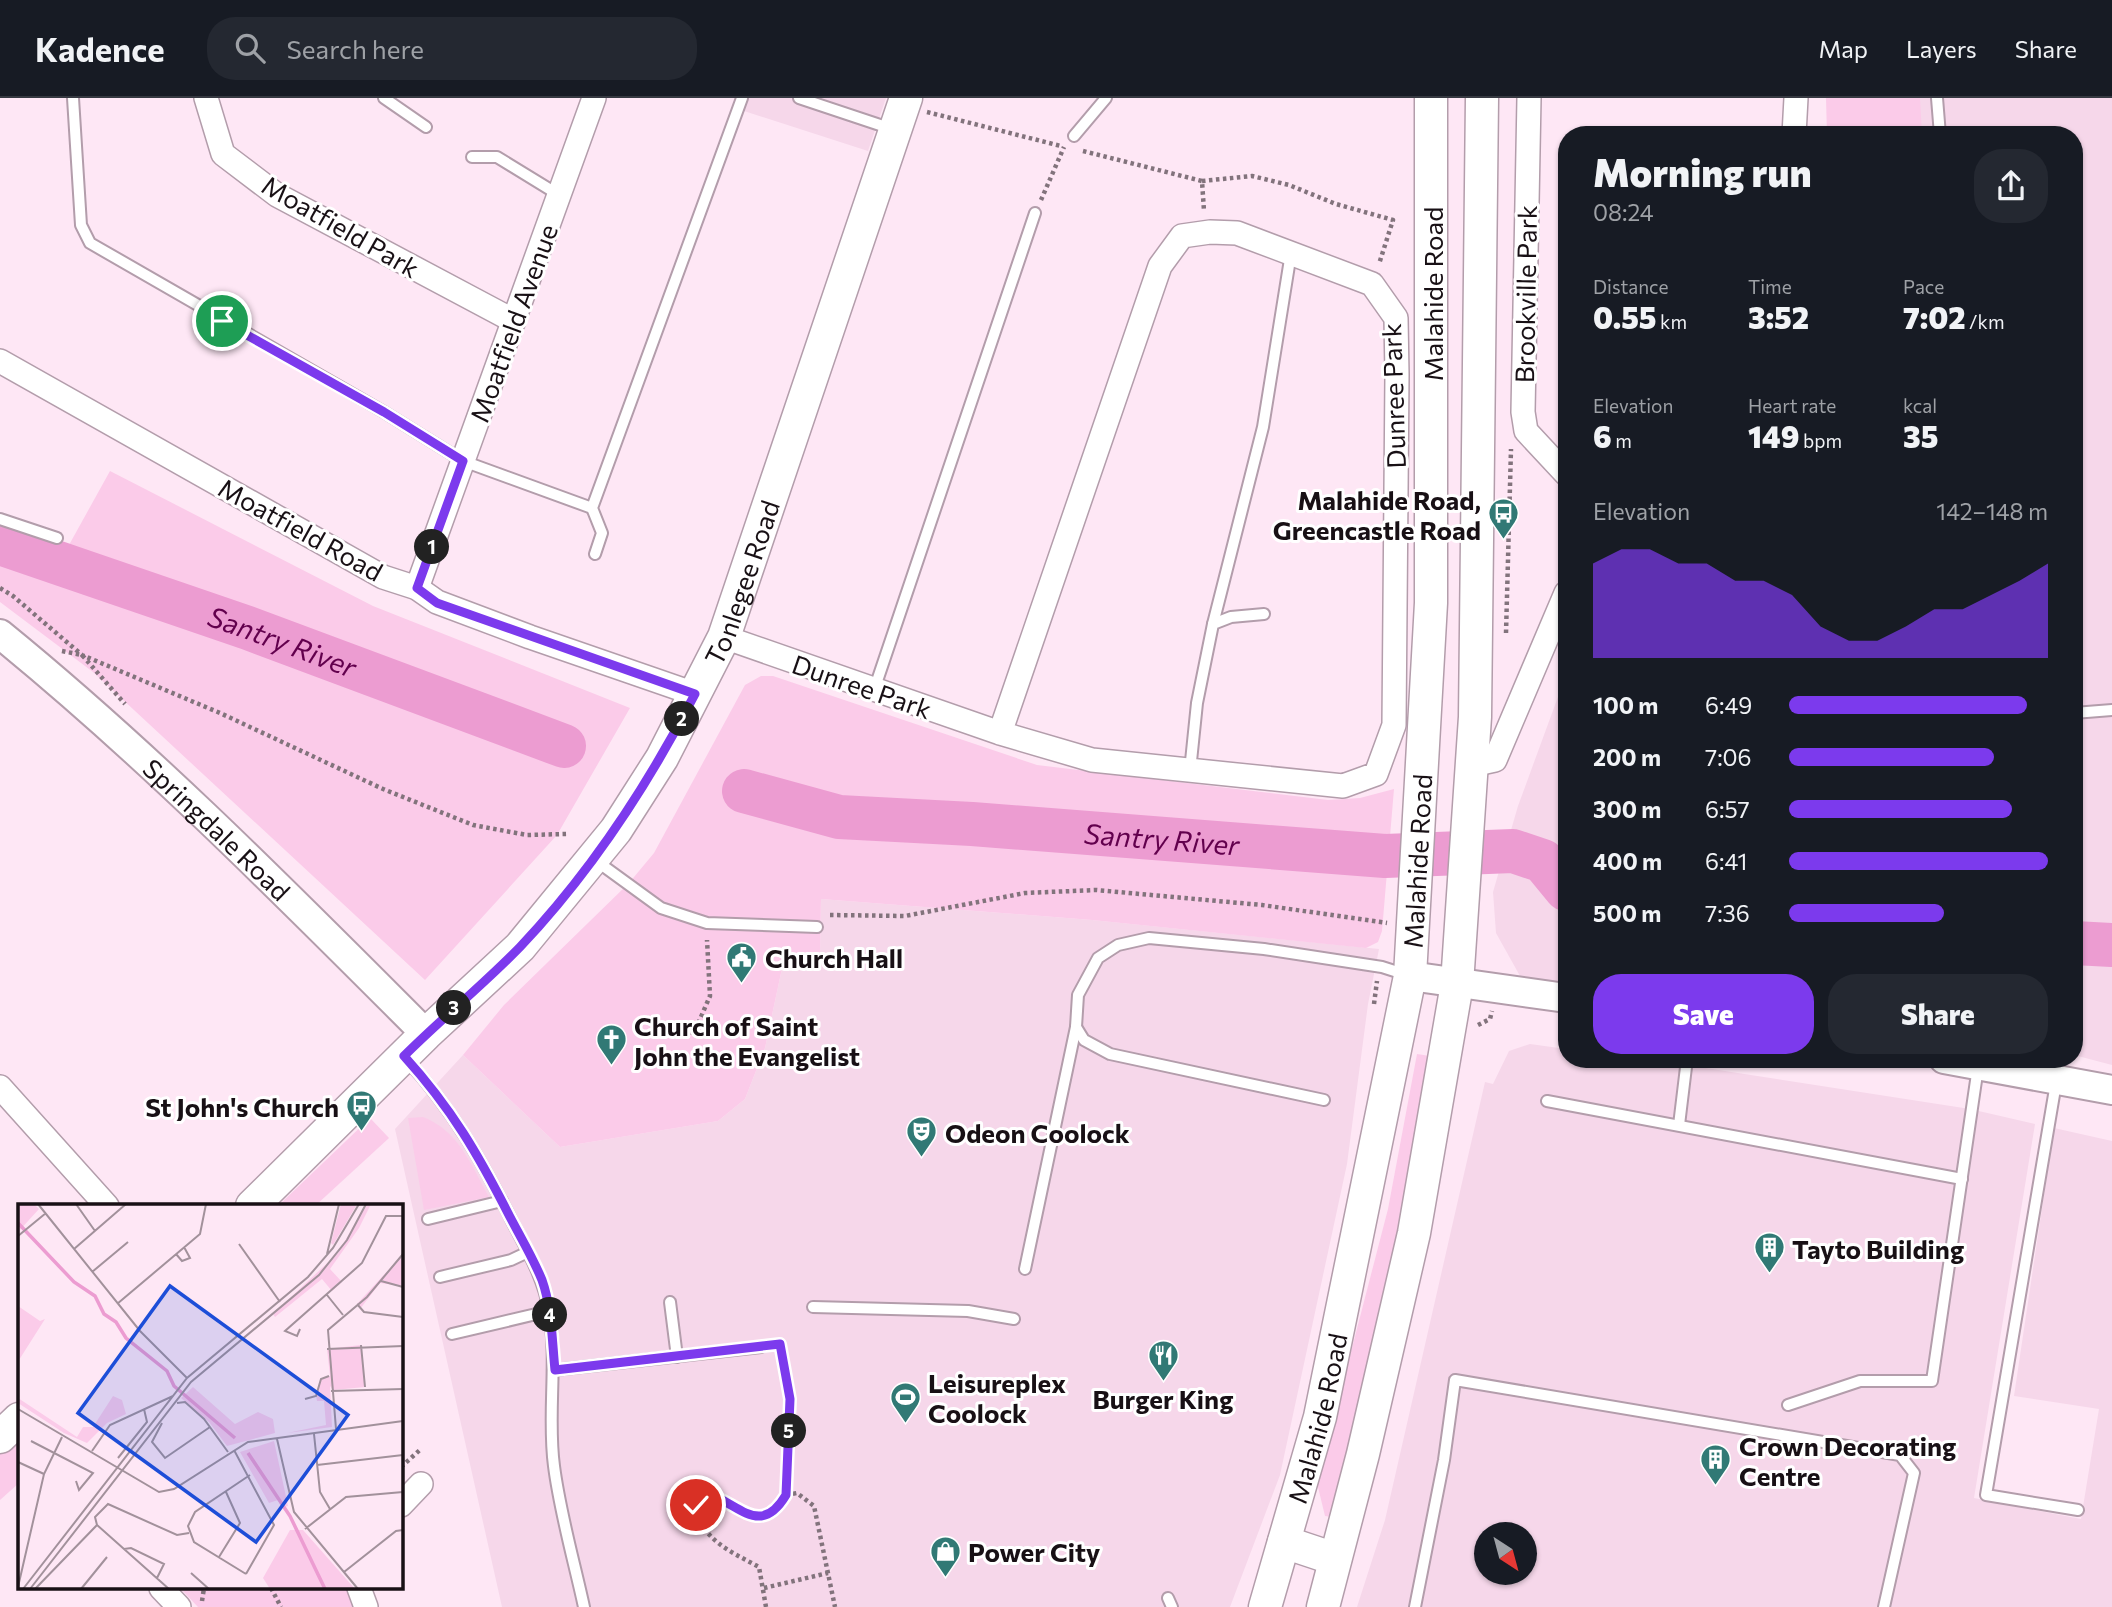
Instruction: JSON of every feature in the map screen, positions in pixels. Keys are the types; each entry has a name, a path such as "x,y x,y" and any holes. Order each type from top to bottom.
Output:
{"main road":[{"name":"Tonlegee Road","path":"254,1204 426,1034 520,947 616,830 662,758 724,638 906,98"},
{"name":"Malahide Road","path":"1265,1607 1321,1417 1410,976 1431,603 1431,98"},
{"name":"Malahide Road","path":"1323,1607 1363,1454 1414,1233 1457,984 1472,765 1478,591 1482,98"},
{"path":"1284,1542 1335,1559"}],"street":[{"name":"Moatfield Park","path":"206,98 223,153 277,195 514,321"},
{"name":"Moatfield Avenue","path":"417,588 594,98"},
{"name":"Brookville Park","path":"1526,431 1522,412 1529,98"},
{"path":"1794,126 1796,98"},
{"path":"1000,733 1160,266 1182,236 1210,232 1237,233 1372,285"},
{"name":"Dunree Park","path":"724,638 1000,733 1092,760 1343,786 1376,774 1394,725 1397,375 1396,318 1372,285"},
{"name":"Moatfield Road","path":"0,361 383,577 417,588 437,603 695,694"},
{"path":"1526,431 1558,465"},
{"path":"1472,765 1495,760 1558,612"},
{"name":"Springdale Road","path":"0,634 41,667 234,843 426,1034"},
{"path":"1410,976 1558,997"},
{"path":"1996,1068 2112,1090"},
{"path":"0,1087 105,1204"},
{"path":"402,1504 421,1484"},
{"path":"163,1590 179,1607"},
{"path":"360,1590 366,1607"}],"lane":[{"path":"73,98 81,225 90,243 384,412 463,461 592,508"},
{"path":"384,98 426,127"},
{"path":"596,554 602,533 592,508 742,98"},
{"path":"799,98 895,130"},
{"path":"1074,136 1106,98"},
{"path":"1937,98 1939,126"},
{"path":"472,157 497,157 559,195"},
{"path":"874,690 1035,213"},
{"path":"1190,771 1197,703 1213,624 1263,427 1291,253"},
{"path":"0,519 57,538"},
{"path":"1213,624 1231,617 1264,614"},
{"path":"2083,712 2112,710"},
{"path":"593,858 661,908 707,923 813,927"},
{"path":"1025,1269 1076,1027 1078,995 1098,958 1118,945 1149,938 1264,949 1382,967 1410,976"},
{"path":"1076,1027 1084,1040 1110,1055 1324,1100"},
{"path":"404,1056 456,1119 502,1200 542,1281 549,1311 555,1370 552,1432 554,1467 584,1607"},
{"path":"1679,1125 1686,1068"},
{"path":"1787,1405 1860,1381 1932,1381 1979,1068"},
{"path":"2057,1079 1986,1495 2078,1510"},
{"path":"1547,1101 1962,1179"},
{"path":"428,1219 502,1200"},
{"path":"440,1277 511,1260 528,1252"},
{"path":"670,1302 677,1357"},
{"path":"813,1307 968,1311 1014,1319"},
{"path":"452,1334 549,1311"},
{"path":"555,1370 761,1347"},
{"path":"1415,1607 1444,1460 1455,1380 1900,1455 1914,1474 1884,1607"}],"path":[{"path":"1035,213 1064,146 1074,136"},
{"path":"1202,181 1252,176 1289,185 1336,204 1392,220 1372,285"},
{"path":"1506,639 1511,437 1526,431"},
{"path":"0,588 82,655 220,713 383,789 473,825 527,835 567,834"},
{"path":"813,927 814,915 905,916 1024,893 1096,890 1262,905 1388,923"},
{"path":"670,1029 694,1033 710,996 707,923"},
{"path":"761,1347 780,1344 790,1399 786,1495 780,1504 761,1516 740,1513 706,1494 696,1505 697,1514 712,1541 759,1567 766,1607"},
{"path":"402,1466 421,1449"},
{"path":"786,1495 797,1493 814,1506 835,1607"},
{"path":"764,1588 828,1573"},
{"path":"272,1590 281,1607"}],"shaded area":[{"path":"735,98 886,98 868,151 741,110"},
{"path":"1826,98 1920,98 1922,126 1827,126"},
{"path":"1843,98 2112,98 2112,1065 2083,1057 2083,126 1843,126"},
{"path":"110,471 373,606 630,708 557,835 425,980 93,672 0,602 0,514 64,554"},
{"path":"761,676 773,676 1037,765 1328,800 1360,798 1394,789 1382,931 1378,942 1366,948 1092,920 821,899 820,954 784,959 765,1048 745,1099 718,1121 560,1147 463,1055 504,1005 629,883 654,853 745,685"},
{"path":"1558,697 1558,982 1520,976 1496,933 1493,892 1518,806"},
{"path":"821,899 1092,920 1379,949 1368,1004 1347,1164 1280,1475 1230,1607 502,1607 395,1129 463,1055 560,1147 718,1121 745,1099 765,1048 784,959 820,954"},
{"path":"1530,1044 1558,1048 1558,1068 1705,1068 1970,1109 2035,1124 1974,1498 2081,1519 2099,1409 2014,1396 2054,1128 2112,1141 2112,1607 1357,1607 1385,1520 1485,1082 1493,1084 1509,1051"},
{"path":"1417,1054 1430,1056 1385,1301 1332,1517 1325,1516 1317,1483 1388,1209"},
{"path":"423,1117 435,1123 455,1140 470,1161 489,1197 424,1210 408,1118"},
{"path":"370,1118 389,1138 317,1204 280,1204"},
{"path":"18,1436 18,1484 0,1500 0,1437"},
{"path":"182,1590 359,1590 366,1607 198,1607"}],"waterway":[{"name":"Santry River","path":"0,543 248,628 564,746"},
{"name":"Santry River","path":"744,791 839,817 972,824 1385,856 1513,851 1543,861 1558,879"},
{"name":"Santry River","path":"2083,943 2112,945"}],"place":[{"name":"Malahide Road, Greencastle Road","path":"1504,541"},
{"name":"Church Hall","path":"742,984"},
{"name":"Church of Saint John the Evangelist","path":"611,1067"},
{"name":"St John's Church","path":"362,1133"},
{"name":"Odeon Coolock","path":"922,1159"},
{"name":"Tayto Building","path":"1769,1275"},
{"name":"Burger King","path":"1163,1382"},
{"name":"Leisureplex Coolock","path":"905,1424"},
{"name":"Crown Decorating Centre","path":"1716,1487"},
{"name":"Power City","path":"945,1578"}],"route":[{"path":"222,321 384,412 463,461 417,588 437,603 695,694 662,758 616,830 566,893 520,947 404,1056 432,1087 477,1151 542,1281 549,1311 555,1370 780,1344 790,1399 786,1495 770,1513 761,1516 740,1513 714,1496 706,1494 696,1505"}]}
